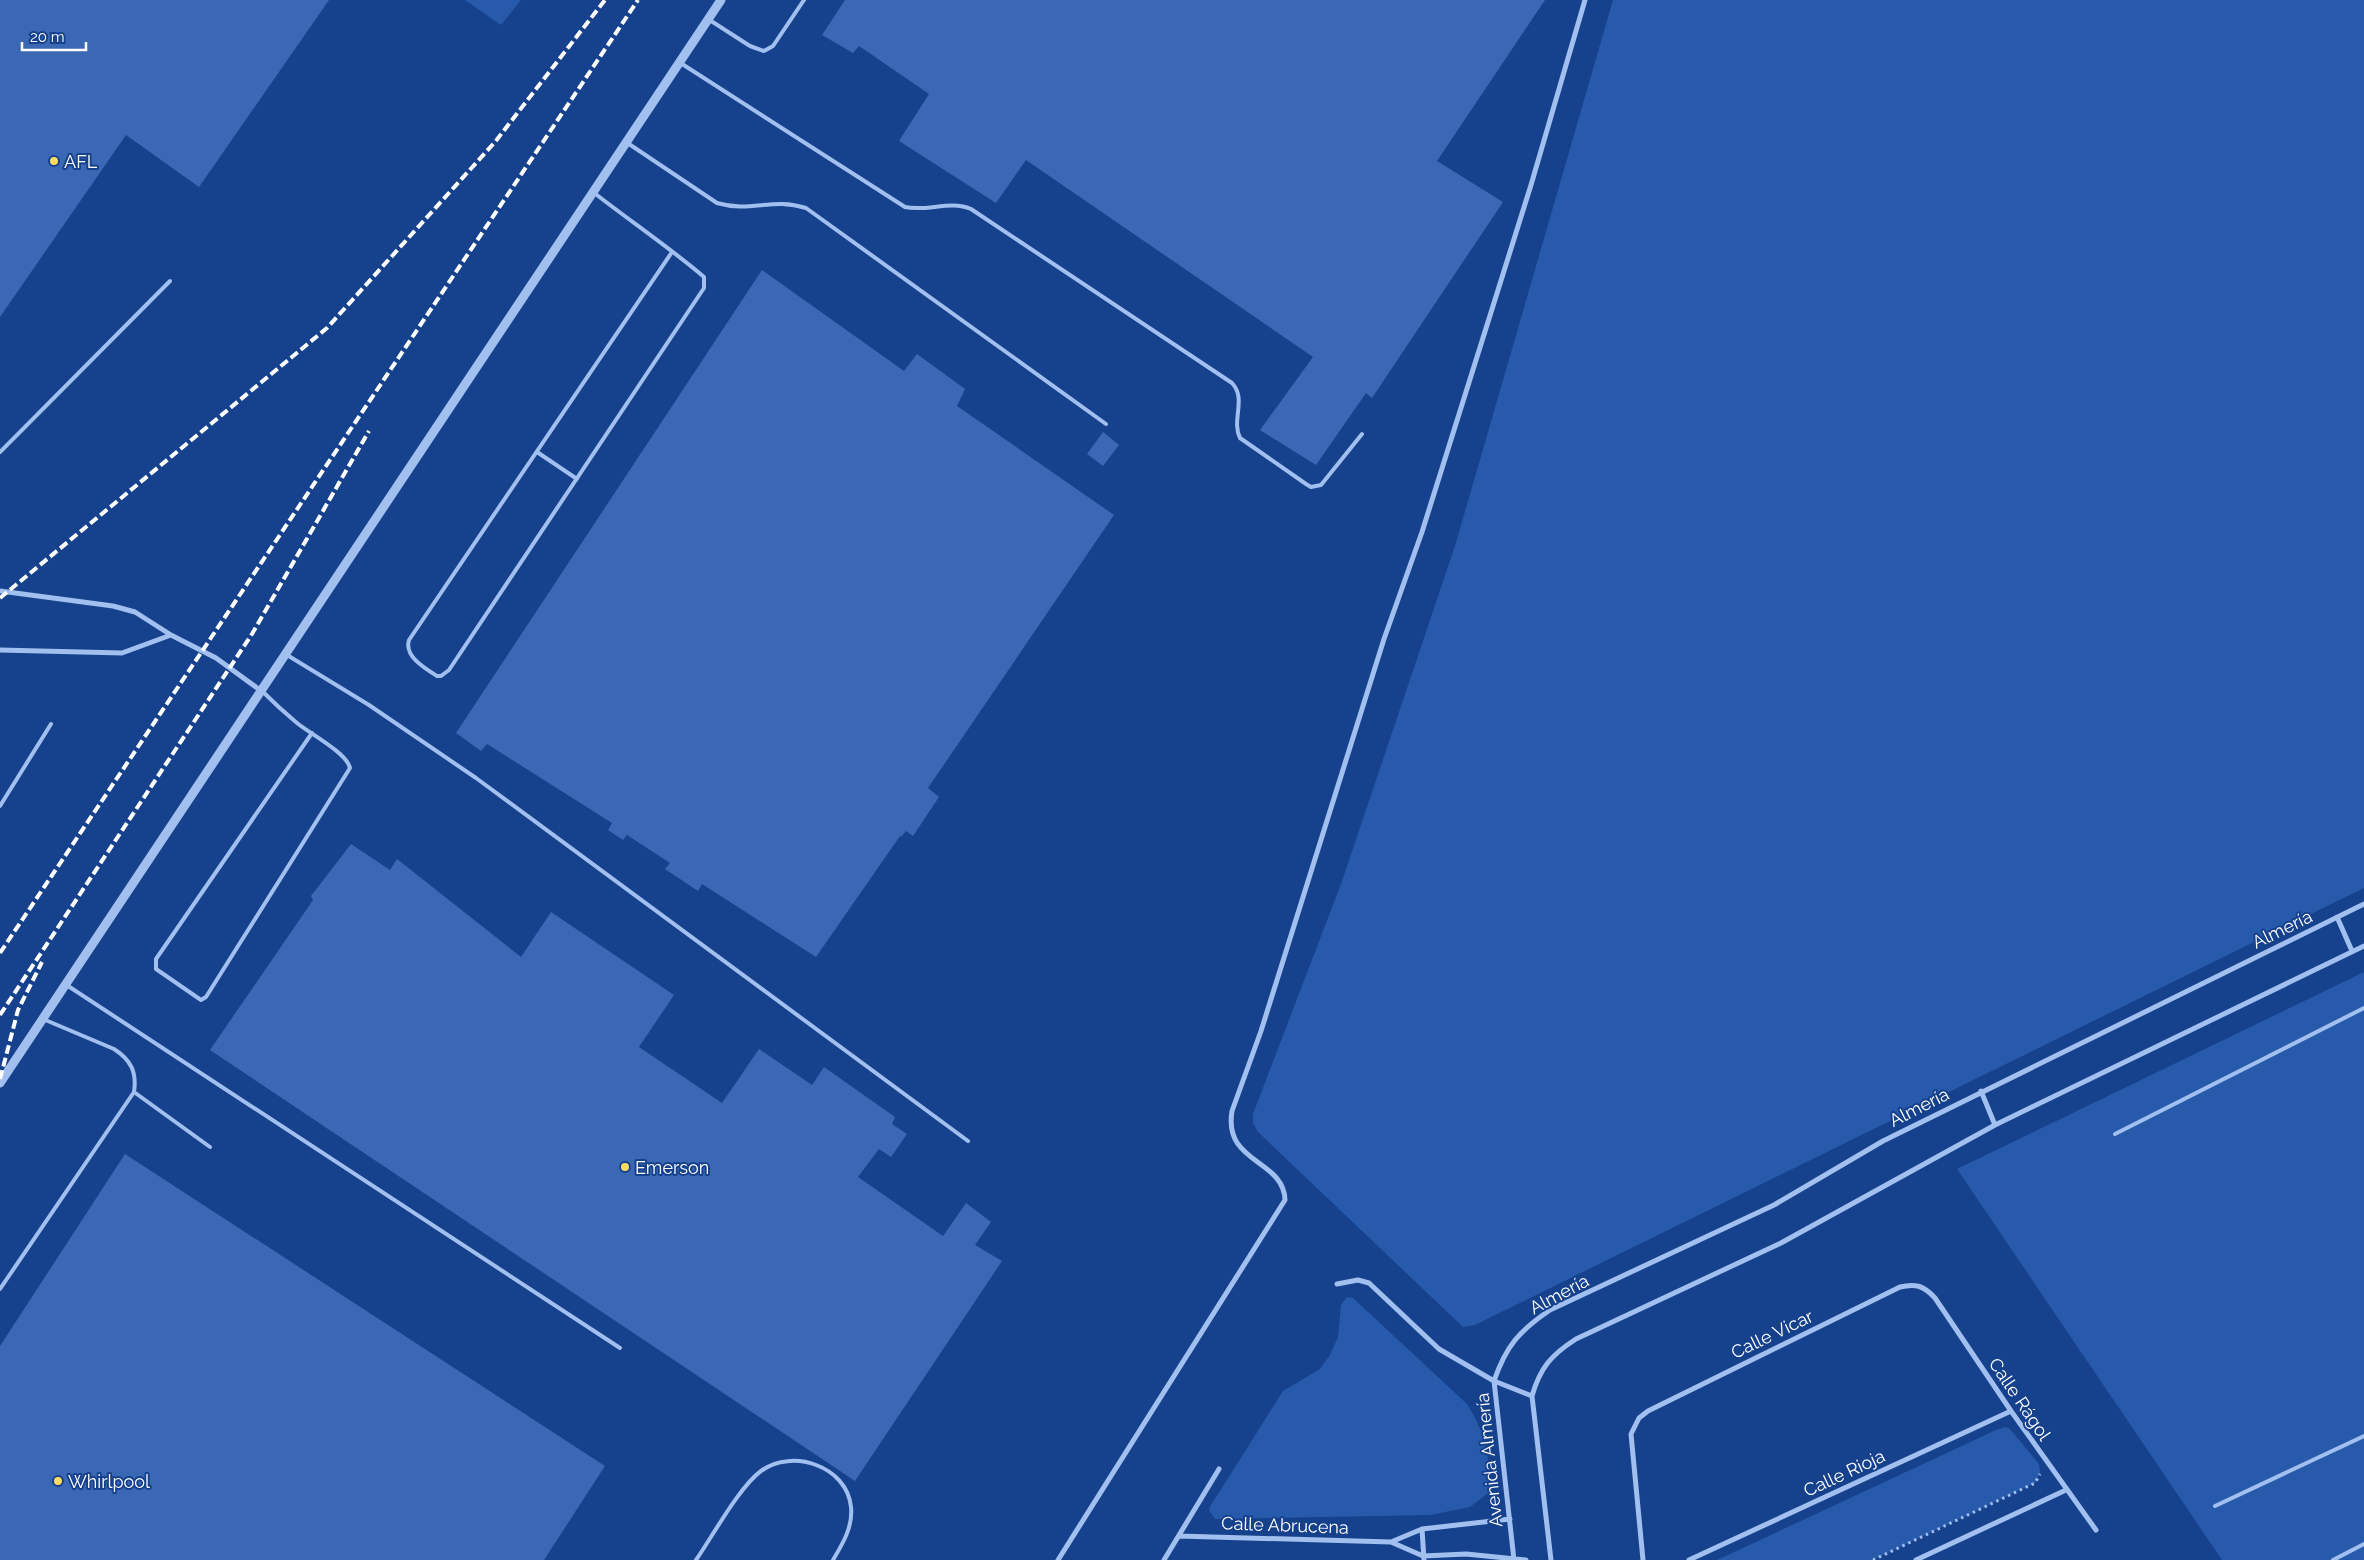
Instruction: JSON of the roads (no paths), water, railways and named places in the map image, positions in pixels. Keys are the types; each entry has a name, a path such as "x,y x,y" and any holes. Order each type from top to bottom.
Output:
{"street":[{"path":"0,1083 720,0"},
{"path":"1058,1560 1285,1200 1285,1191 1277,1178 1237,1144 1232,1135 1230,1122 1232,1111 1261,1031 1384,638 1422,532 1531,185 1585,0"},
{"path":"0,591 124,608 135,612 171,636 201,649 260,690"},
{"path":"0,650 122,653 171,636"},
{"name":"Almería","path":"1502,1358 1515,1340 1532,1323 1550,1310 1774,1205 1883,1141 1981,1091 2364,904"},
{"path":"2337,917 2352,951"},
{"path":"1551,1560 1532,1396 1537,1378 1548,1361 1560,1349 1576,1339 1781,1243 1995,1125 2364,946"},
{"path":"1981,1091 1995,1125"},
{"path":"1337,1284 1358,1280 1369,1283 1439,1349 1494,1382 1532,1396"},
{"name":"Calle Vicar","path":"1643,1560 1632,1434 1639,1418 1648,1410 1900,1287 1910,1284 1920,1286"},
{"name":"Calle Rágol","path":"1920,1286 1935,1298 2011,1411 2096,1530"},
{"name":"Avenida Almería","path":"1502,1358 1494,1382 1514,1559"},
{"name":"Calle Rioja","path":"1689,1560 2011,1411"},
{"path":"1164,1560 1219,1469"},
{"path":"1916,1560 2066,1490"},
{"name":"Calle Abrucena","path":"1391,1542 1422,1529 1510,1519"},
{"path":"1422,1529 1424,1558"},
{"name":"Calle Abrucena","path":"1179,1536 1391,1542 1424,1558 1466,1554 1514,1559"},
{"path":"1514,1559 1526,1560"}],"lane":[{"path":"708,19 750,46 764,51 774,46 804,0"},
{"path":"679,62 905,207 915,210 963,206 971,209 1232,383 1240,394 1237,427 1240,438 1311,487 1321,485 1362,434"},
{"path":"626,142 717,203 731,207 747,207 777,202 806,208 1106,424"},
{"path":"592,192 672,252 704,277 704,288 449,670 441,676 432,673 409,652 407,646 410,640 672,252"},
{"path":"0,452 170,282"},
{"path":"536,452 577,479"},
{"path":"285,653 369,705 476,778 968,1141"},
{"path":"260,690 298,724 312,733 346,761 349,764 350,771 206,997 200,1000 159,972 155,966 156,959 312,733"},
{"path":"0,806 51,724"},
{"path":"65,984 620,1348"},
{"path":"2115,1134 2364,1008"},
{"path":"0,1288 134,1092 136,1079 132,1065 125,1056 100,1042 43,1019"},
{"path":"134,1092 210,1147"},
{"path":"2215,1506 2364,1436"},
{"path":"696,1560 748,1484 762,1470 780,1462 800,1460 817,1464 835,1478 847,1491 851,1506 850,1524 845,1540 833,1560"},
{"path":"2333,1560 2364,1544"}],"railway":[{"path":"0,598 327,328 495,142 605,0"},
{"path":"0,953 638,0"},
{"path":"0,1015 252,634 369,431"},
{"path":"0,1079 18,1010 42,962"}],"place":[{"name":"AFL","path":"54,161"},
{"name":"Emerson","path":"625,1167"},
{"name":"Whirlpool","path":"58,1481"}]}
